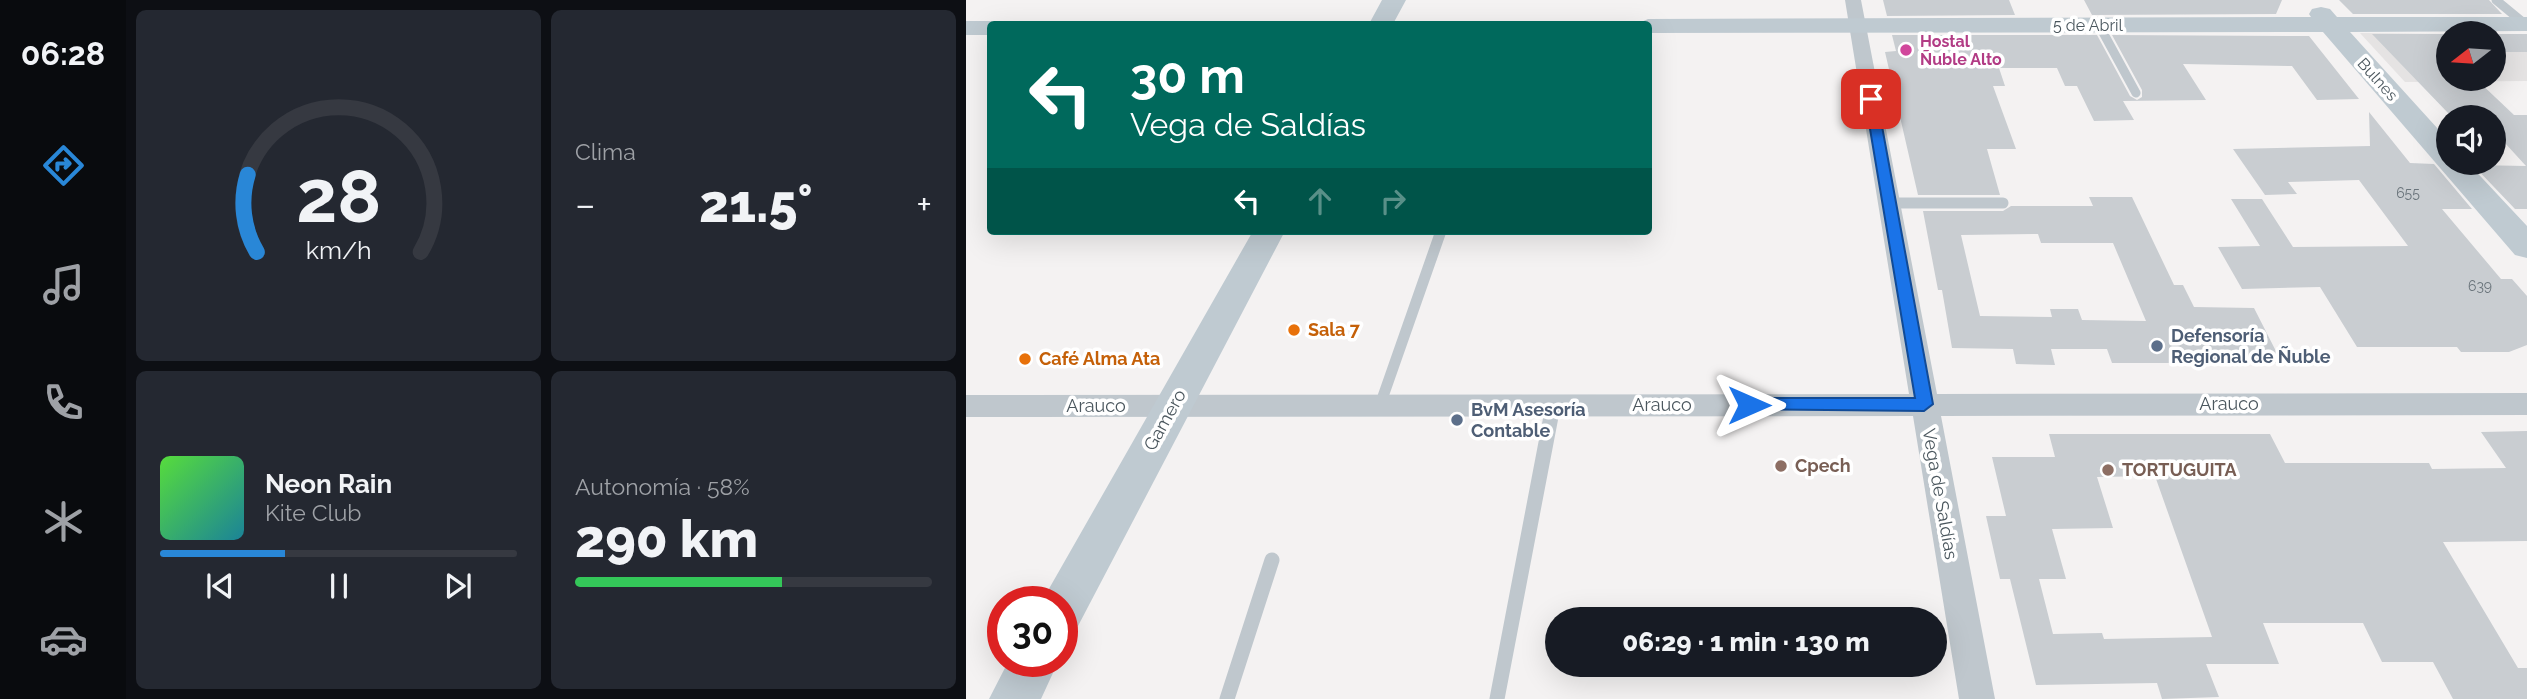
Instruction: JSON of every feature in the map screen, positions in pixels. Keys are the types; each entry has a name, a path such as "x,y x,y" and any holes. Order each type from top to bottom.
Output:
{"street":[{"path":"1383,21 1394,0"},
{"name":"Vega de Saldías","path":"1853,0 1977,699"},
{"name":"Bulnes","path":"2309,0 2436,144"},
{"name":"5 de Abril","path":"1652,26 2526,24"},
{"path":"966,28 987,28"},
{"path":"2463,175 2527,247"},
{"name":"Gamero","path":"1075,586 1267,235"},
{"name":"Arauco","path":"966,406 2527,404"},
{"path":"1014,699 1026,677"}],"lane":[{"path":"2496,0 2526,24"},
{"path":"2099,25 2136,93"},
{"path":"1889,203 2003,203"},
{"path":"1380,405 1440,235"},
{"path":"1497,699 1553,405"},
{"path":"1227,699 1272,560"}],"shaded area":[{"path":"2360,33 2436,34 2436,82 2405,82"},
{"path":"2506,34 2527,34 2527,81 2506,81"}],"building":[{"path":"1883,0 2009,0 2015,15 1887,16"},
{"path":"2084,0 2282,0 2276,14 2092,15"},
{"path":"2339,0 2489,0 2502,14 2353,14"},
{"path":"2372,34 2436,34 2436,91 2489,91 2503,105 2440,105"},
{"path":"2506,34 2527,34 2527,52 2506,52"},
{"path":"1892,35 2097,35 2130,96 2137,100 2142,97 2142,90 2112,35 2309,36 2359,99 2317,100 2292,66 2183,64 2206,100 2123,101 2134,120 2094,121 2077,86 2065,86 2057,68 1999,68 2005,86 1993,86 2016,149 1987,149 2000,195 1918,195 1885,52 1896,51"},
{"path":"2506,107 2514,115 2527,115 2527,209 2515,209 2483,175 2506,175 2506,166 2526,166 2506,144"},
{"path":"2369,112 2410,163 2434,164 2436,175 2443,175 2472,209 2442,209 2501,279 2512,279 2527,296 2527,345 2509,352 2461,352 2457,347 2357,347 2320,287 2242,289 2218,247 2260,246 2231,199 2262,199 2293,247 2408,246 2359,180 2288,182 2297,194 2265,195 2233,149 2370,146"},
{"path":"2089,197 2132,197 2174,285 2183,285 2194,307 2254,308 2282,363 2112,363 2107,349 2051,349 2055,365 2016,364 2013,349 1952,348 1942,290 1938,290 1923,211 2003,211 2011,206 2093,206","holes":["2038,234 2041,243 2113,243 2146,321 2082,320 2078,309 2050,309 2052,317 1980,316 1961,235"]},
{"path":"2527,431 2527,541 2443,542 2518,668 2527,668 2527,699 2453,699 2433,662 2382,662 2363,623 2263,623 2279,664 2206,664 2219,697 2162,699 2157,683 2036,685 2010,579 2000,579 1986,516 2006,516 1992,457 2055,457 2049,434 2270,434 2285,463 2429,463 2432,469 2506,468 2481,432","holes":["2155,476 2212,637 2104,639 2102,633 2053,634 2039,579 2066,579 2052,529 2113,528 2097,477"]}],"place":[{"name":"Hostal Ñuble Alto","path":"1906,50"},
{"name":"Sala 7","path":"1294,330"},
{"name":"Defensoría Regional de Ñuble","path":"2157,346"},
{"name":"Café Alma Ata","path":"1025,359"},
{"name":"BvM Asesoría Contable","path":"1457,420"},
{"name":"Cpech","path":"1781,466"},
{"name":"TORTUGUITA","path":"2108,470"}],"route":[{"path":"1749,405 1924,404 1871,99"}]}
